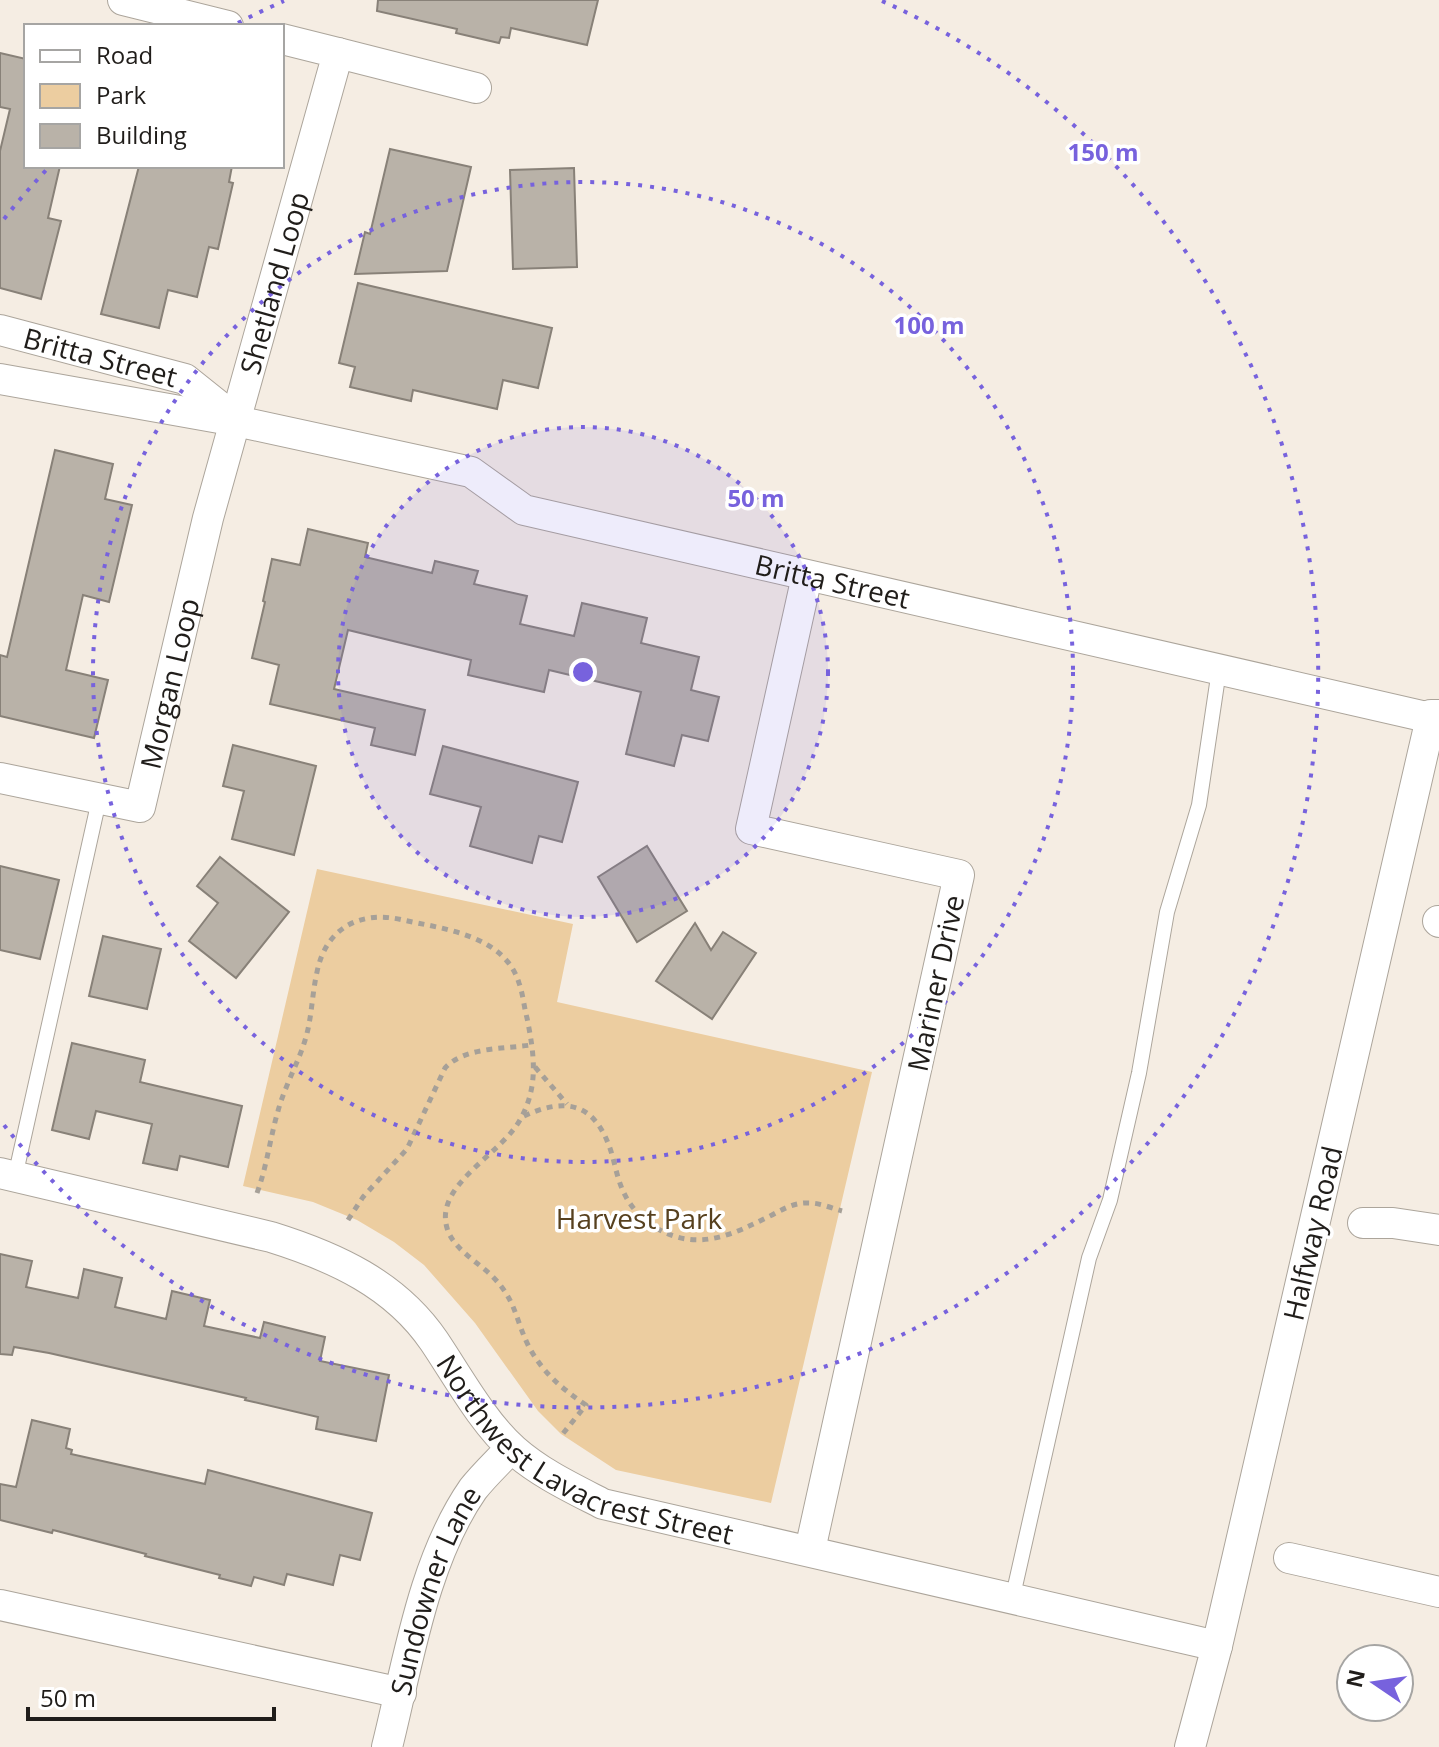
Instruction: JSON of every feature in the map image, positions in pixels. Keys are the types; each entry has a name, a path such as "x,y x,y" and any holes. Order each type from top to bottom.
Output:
{"street":[{"path":"123,0 220,24"},
{"path":"284,40 476,88"},
{"name":"Shetland Loop","path":"236,421 338,53"},
{"name":"Britta Street","path":"0,330 185,379 236,421"},
{"name":"Britta Street","path":"0,379 236,421 471,472 524,510 1219,670 1436,712"},
{"name":"Morgan Loop","path":"0,778 140,807 208,518 236,421"},
{"name":"Mariner Drive","path":"807,576 751,829 959,875 810,1550"},
{"name":"Halfway Road","path":"1190,1747 1217,1646 1436,712"},
{"name":"Northwest Lavacrest Street","path":"7,1175 271,1237 315,1251 357,1271 398,1299 432,1337 471,1397 511,1448 541,1472 603,1504 1217,1646"},
{"path":"1363,1223 1393,1223 1439,1230"},
{"name":"Sundowner Lane","path":"387,1747 422,1607 445,1540 474,1489 511,1448"},
{"path":"1289,1558 1439,1592"},
{"path":"0,1605 401,1693"}],"lane":[{"path":"1011,1600 1089,1258 1110,1200 1139,1073 1167,912 1199,805 1219,670"},
{"path":"7,1175 99,800"}],"path":[{"path":"257,1193 278,1108 310,1024 317,971 324,950 339,931 353,921 369,916 392,917 457,932 485,943 504,957 519,980 535,1067 523,1116 510,1137 451,1194 447,1230 454,1241 493,1277 516,1307 527,1343 542,1367 558,1386 586,1405 561,1436"},
{"path":"348,1220 363,1197 407,1149 445,1068 453,1059 531,1045"},
{"path":"535,1067 568,1104 586,1113 601,1128 625,1196 637,1214 658,1229 683,1240 708,1241 729,1236 791,1205 808,1202 842,1211"},
{"path":"523,1116 556,1104 568,1104"}],"green space":[{"name":"Harvest Park","path":"317,869 573,924 557,1002 872,1072 771,1503 616,1470 561,1434 538,1411 475,1323 424,1265 394,1242 357,1220 313,1202 243,1186"}],"building":[{"path":"378,0 598,0 587,45 511,28 509,38 501,37 499,43 456,33 457,29 377,11"},
{"path":"0,53 24,59 24,168 60,168 48,218 61,221 41,299 0,288 0,151 10,109 0,107"},
{"path":"390,149 471,167 447,271 355,274 365,232 370,234"},
{"path":"138,168 232,168 229,182 233,183 218,249 209,247 197,297 168,290 159,328 101,314"},
{"path":"574,168 577,267 513,269 510,170"},
{"path":"358,283 552,328 538,388 503,380 497,409 413,390 411,401 350,387 355,367 339,363"},
{"path":"55,450 113,464 105,499 132,505 109,602 83,595 66,670 108,680 94,738 0,716 0,655 7,657"},
{"path":"308,529 368,543 365,557 432,573 435,561 478,571 474,584 527,596 520,624 574,636 582,603 647,618 641,643 699,657 691,690 719,697 708,741 682,735 674,766 626,754 641,692 549,670 544,692 468,675 471,660 348,630 334,689 425,710 415,755 371,745 375,728 270,704 279,665 252,658 272,559 300,565"},
{"path":"233,745 316,766 294,855 232,839 244,791 223,786"},
{"path":"443,746 578,782 562,842 539,836 532,863 470,846 481,807 430,794"},
{"path":"647,846 687,911 637,942 598,877"},
{"path":"220,857 289,912 236,978 189,941 218,903 197,886"},
{"path":"0,866 59,880 40,959 0,950"},
{"path":"695,923 711,950 723,932 756,953 712,1019 656,981"},
{"path":"103,936 161,949 147,1009 89,996"},
{"path":"72,1043 145,1060 140,1082 242,1106 228,1167 180,1156 177,1170 143,1163 152,1124 96,1111 89,1139 52,1130"},
{"path":"0,1254 32,1261 26,1287 78,1298 84,1269 122,1278 115,1307 166,1319 172,1291 210,1300 204,1326 260,1338 264,1322 325,1337 320,1361 389,1375 376,1441 316,1429 318,1417 246,1398 49,1353 14,1347 12,1355 0,1354"},
{"path":"32,1420 70,1429 66,1448 72,1450 71,1454 205,1484 208,1470 372,1513 360,1560 340,1555 333,1585 287,1574 284,1585 254,1577 251,1586 146,1554 0,1520 0,1484 16,1487"}]}
